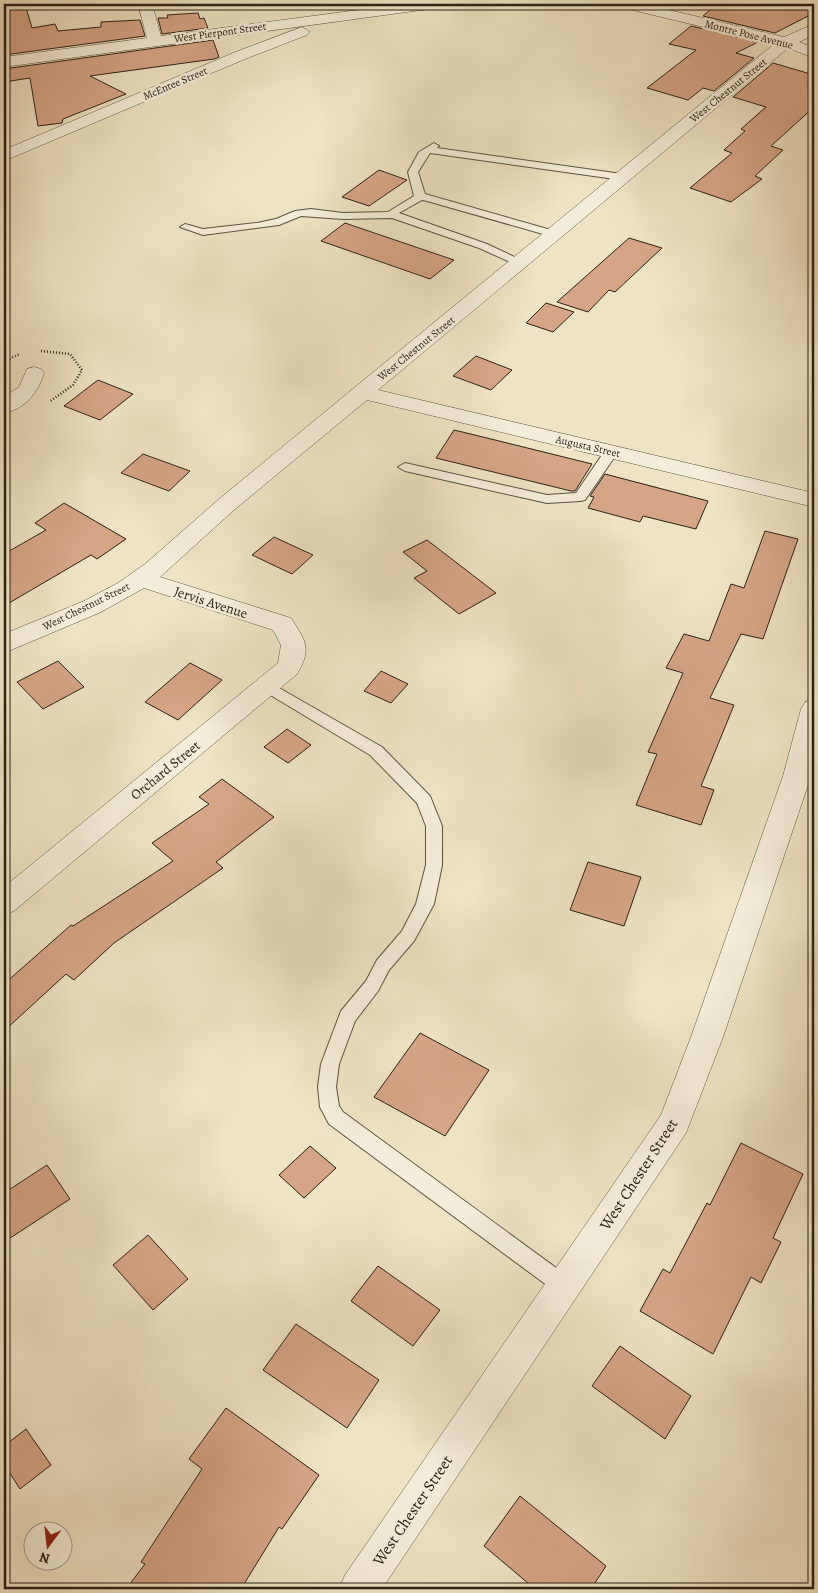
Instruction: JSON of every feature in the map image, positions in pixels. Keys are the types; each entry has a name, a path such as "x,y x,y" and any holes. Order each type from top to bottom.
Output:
{"street":[{"path":"145,4 155,40"},
{"name":"West Pierpont Street","path":"4,62 346,9 436,4"},
{"name":"Montre Pose Avenue","path":"634,5 786,42 814,53"},
{"name":"McEntee Street","path":"4,156 346,9"},
{"name":"West Chestnut Street","path":"4,644 91,606 140,579 161,564 226,505 361,392 786,42 814,29"},
{"path":"4,407 28,390 34,373"},
{"name":"Augusta Street","path":"361,392 814,500"},
{"name":"Jervis Avenue","path":"140,579 282,624"},
{"name":"Orchard Street","path":"4,902 288,668 294,657 295,645 282,624"},
{"name":"West Chester Street","path":"359,1589 674,1123 806,778 814,709"}],"lane":[{"path":"420,197 413,172 417,162 431,148 622,177"},
{"path":"393,215 394,211 420,197 457,205 554,234"},
{"path":"185,227 203,232 257,226 279,222 299,213 311,212 343,216 393,215 483,246 519,263"},
{"path":"405,467 547,499 580,497 611,452"},
{"path":"267,686 376,751 424,800 434,826 434,866 425,904 408,936 383,965 372,986 347,1017 330,1064 327,1087 330,1107 336,1118 563,1285"}],"building":[{"path":"4,4 25,4 32,28 55,24 58,31 101,27 101,22 140,20 145,36 4,55"},
{"path":"717,4 814,4 814,13 775,33 703,16"},
{"path":"198,13 200,19 204,18 208,28 162,34 158,18 168,18 167,15"},
{"path":"691,26 758,42 736,53 754,58 714,91 703,88 688,100 647,88 696,50 669,44"},
{"path":"213,40 219,57 214,59 90,76 126,94 63,119 62,123 38,126 30,78 4,82 4,69"},
{"path":"773,63 814,75 814,107 771,146 783,150 755,176 762,179 731,202 690,188 732,153 724,150 745,131 741,129 766,107 733,97"},
{"path":"379,170 407,180 369,206 342,197"},
{"path":"345,223 454,260 430,279 321,241"},
{"path":"629,238 662,248 615,292 609,290 588,312 557,302"},
{"path":"546,303 574,312 553,332 526,323"},
{"path":"476,356 512,370 491,390 453,376"},
{"path":"98,380 133,394 100,420 64,406"},
{"path":"454,430 592,464 575,491 571,491 436,458"},
{"path":"143,454 190,471 169,491 121,473"},
{"path":"605,474 708,501 696,529 643,516 640,522 588,508 594,497 590,496"},
{"path":"64,503 126,539 97,559 91,555 4,606 4,554 46,530 35,523"},
{"path":"765,531 798,539 763,639 741,634 710,698 734,705 701,786 714,790 701,825 636,805 657,754 648,752 683,673 666,668 684,634 709,641 731,584 744,588"},
{"path":"274,537 313,555 292,574 252,555"},
{"path":"427,540 496,593 459,614 414,578 427,571 403,552"},
{"path":"58,661 84,687 43,709 17,682"},
{"path":"190,663 222,680 178,720 145,702"},
{"path":"381,671 408,684 391,703 364,691"},
{"path":"287,729 311,745 288,763 264,747"},
{"path":"222,779 274,817 216,862 223,868 114,943 74,980 66,974 4,1031 4,984 71,925 73,926 173,861 152,843 209,804 199,797"},
{"path":"588,862 641,877 624,926 570,910"},
{"path":"420,1033 489,1070 445,1136 374,1097"},
{"path":"741,1143 803,1174 773,1238 781,1242 761,1283 751,1277 713,1354 640,1311 663,1269 670,1273 707,1203 710,1205"},
{"path":"310,1146 336,1168 304,1198 279,1175"},
{"path":"47,1165 70,1199 4,1242 4,1193"},
{"path":"148,1235 188,1279 153,1310 113,1265"},
{"path":"378,1266 440,1310 413,1346 351,1301"},
{"path":"296,1324 379,1380 347,1428 263,1370"},
{"path":"620,1346 691,1396 665,1439 592,1386"},
{"path":"226,1408 319,1475 282,1529 279,1527 241,1589 126,1589 145,1564 141,1562 202,1469 189,1459"},
{"path":"26,1429 51,1465 20,1489 4,1464 4,1446"},
{"path":"520,1496 606,1566 591,1589 535,1589 484,1546"}]}
